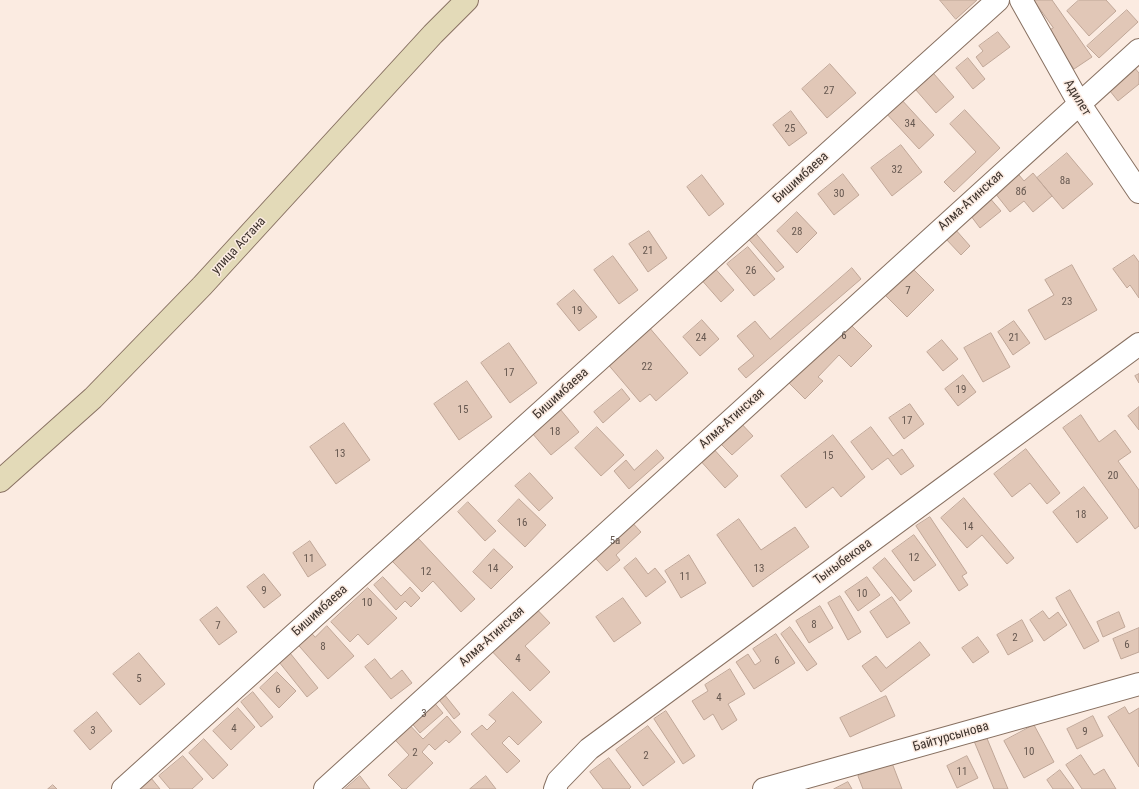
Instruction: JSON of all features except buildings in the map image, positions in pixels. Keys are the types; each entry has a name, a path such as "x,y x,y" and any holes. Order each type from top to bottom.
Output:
{"main road":[{"name":"улица Астана","path":"0,481 93,398 202,286 433,34 467,0"}],"street":[{"name":"Бишимбаева","path":"123,789 998,0"},
{"name":"Адилет","path":"1021,0 1079,103 1139,192"},
{"name":"Алма-Атинская","path":"325,789 1139,50"},
{"name":"Тыныбекова","path":"554,789 558,781 589,749 1139,344"},
{"name":"Байтурсынова","path":"764,789 1139,684"}]}
